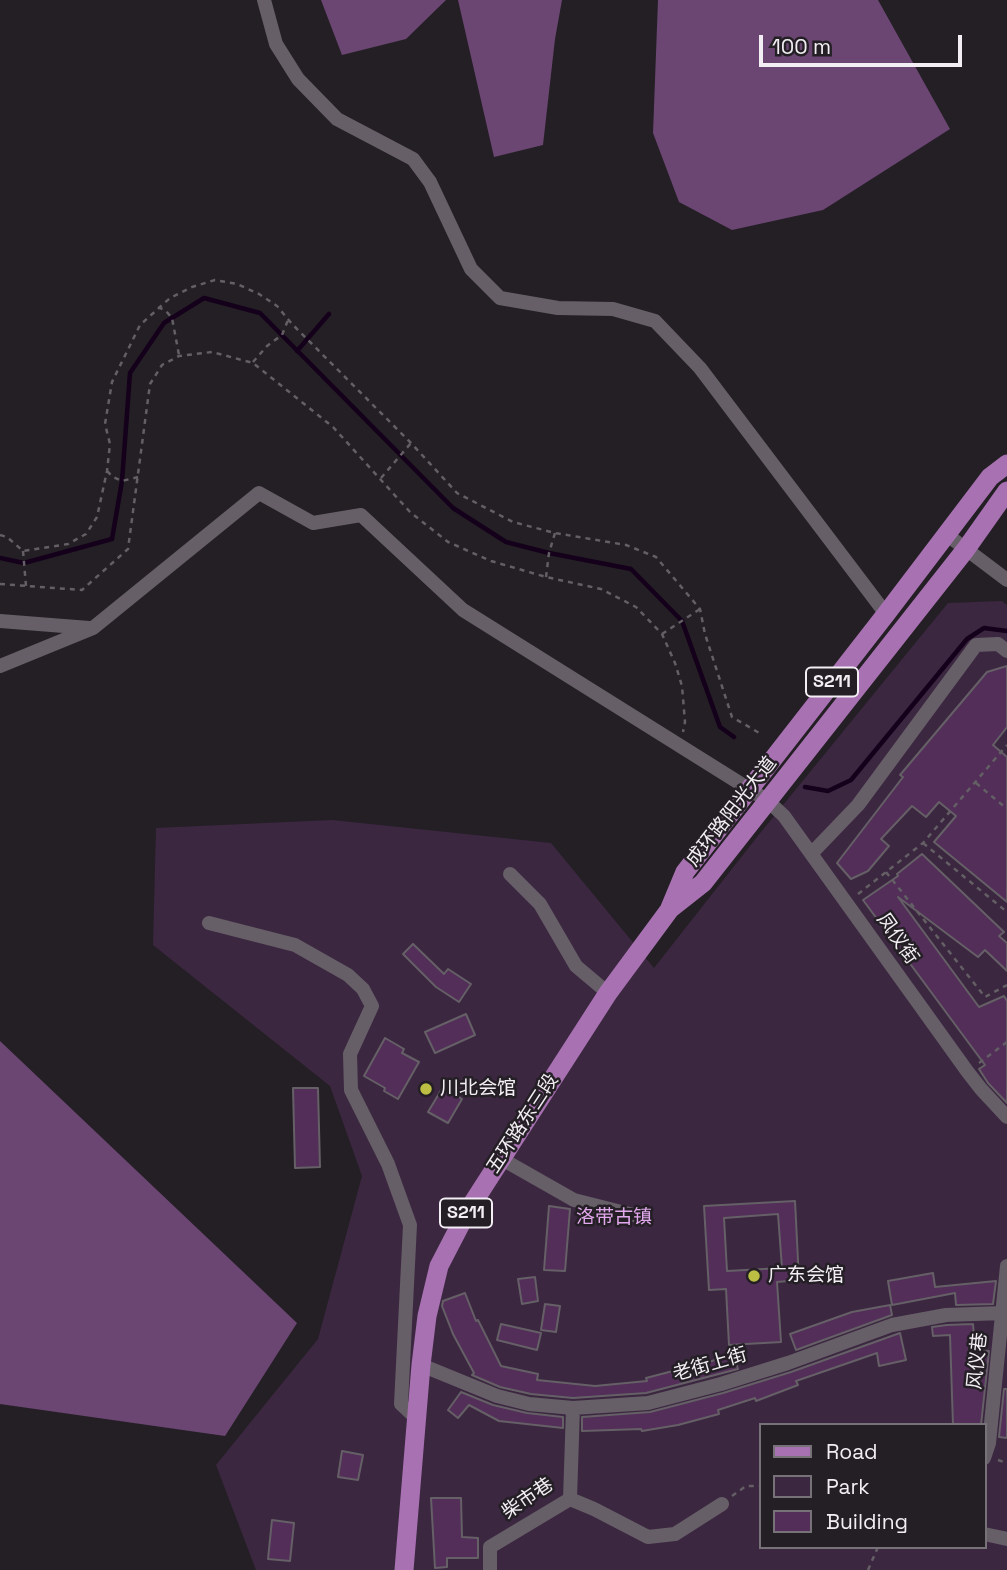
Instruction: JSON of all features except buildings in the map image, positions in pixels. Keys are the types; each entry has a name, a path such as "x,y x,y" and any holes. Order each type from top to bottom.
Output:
{"main road":[{"name":"成环路阳光大道","path":"670,909 685,872 990,477 1007,464"},
{"name":"成环路阳光大道","path":"670,909 703,883 966,549 1007,492"},
{"name":"五环路东三段","path":"404,1570 421,1365 439,1266 467,1212 500,1158 608,993 670,909"}],"street":[{"path":"264,0 276,44 298,79 337,119 412,159 430,182 471,269 500,298 558,308 613,309 655,321 700,368 886,614"},
{"path":"990,477 1007,450"},
{"name":"凤仪街","path":"93,628 259,493 313,523 361,515 463,610 768,801 784,816 812,853 967,1071 1007,1117"},
{"path":"946,534 1007,580"},
{"path":"0,621 93,628"},
{"path":"0,666 93,628"},
{"path":"812,853 858,805 976,645 998,644 1007,651"},
{"path":"510,874 540,904 576,967 608,993"},
{"path":"209,923 295,946 348,975 363,989 372,1006 350,1054 351,1090 388,1164 410,1225 401,1404 416,1419"},
{"path":"500,1158 574,1200 645,1218"},
{"name":"风仪巷","path":"986,1452 1005,1315 1007,1266"},
{"name":"老街上街","path":"421,1365 497,1396 529,1404 573,1408 648,1403 788,1363 892,1325 946,1315 1005,1315"},
{"name":"柴市巷","path":"491,1570 490,1547 570,1499 573,1408"},
{"path":"570,1499 594,1508 648,1537 675,1534 722,1504"},
{"path":"986,1534 1007,1539"}],"path":[{"path":"23,551 68,544 86,534 97,517 107,471 110,444 105,424 112,382 140,325 170,298 192,287 215,280 237,284 277,306 457,493 513,522 555,533 626,545 656,556 700,609 705,634 732,717 761,734"},
{"path":"158,307 166,310 172,318 180,356"},
{"path":"253,363 267,346 282,335 288,320"},
{"path":"380,479 411,443"},
{"path":"107,471 122,481 138,477"},
{"path":"546,577 555,533"},
{"path":"0,535 7,537 23,551 26,586"},
{"path":"662,634 700,609"},
{"path":"847,902 923,844 1007,747"},
{"path":"976,783 1007,809"},
{"path":"923,844 1007,912"},
{"path":"886,872 985,997 1007,985"},
{"path":"967,1071 1007,1042"},
{"path":"722,1504 747,1486 758,1486"},
{"path":"868,1570 877,1549"}],"green space":[{"name":"洛带古镇","path":"1002,601 1007,605 1007,1570 256,1570 216,1465 318,1339 362,1176 330,1086 153,945 156,828 332,820 551,843 654,968 948,603"}],"shaded area":[{"path":"321,0 446,0 406,39 342,55"},
{"path":"458,0 562,0 543,145 494,157"},
{"path":"658,0 878,0 950,129 823,210 732,230 679,202 653,133"},
{"path":"0,1041 297,1323 225,1436 0,1404"}],"waterway":[{"path":"0,558 24,563 112,539 122,481 130,373 164,323 204,298 260,313 453,508 506,542 631,569 682,621 720,727 734,737"},
{"path":"297,351 329,314"},
{"path":"805,787 828,791 851,780 967,639 984,628 1007,631"}],"place":[{"name":"川北会馆","path":"426,1089"},
{"name":"广东会馆","path":"754,1276"}]}
